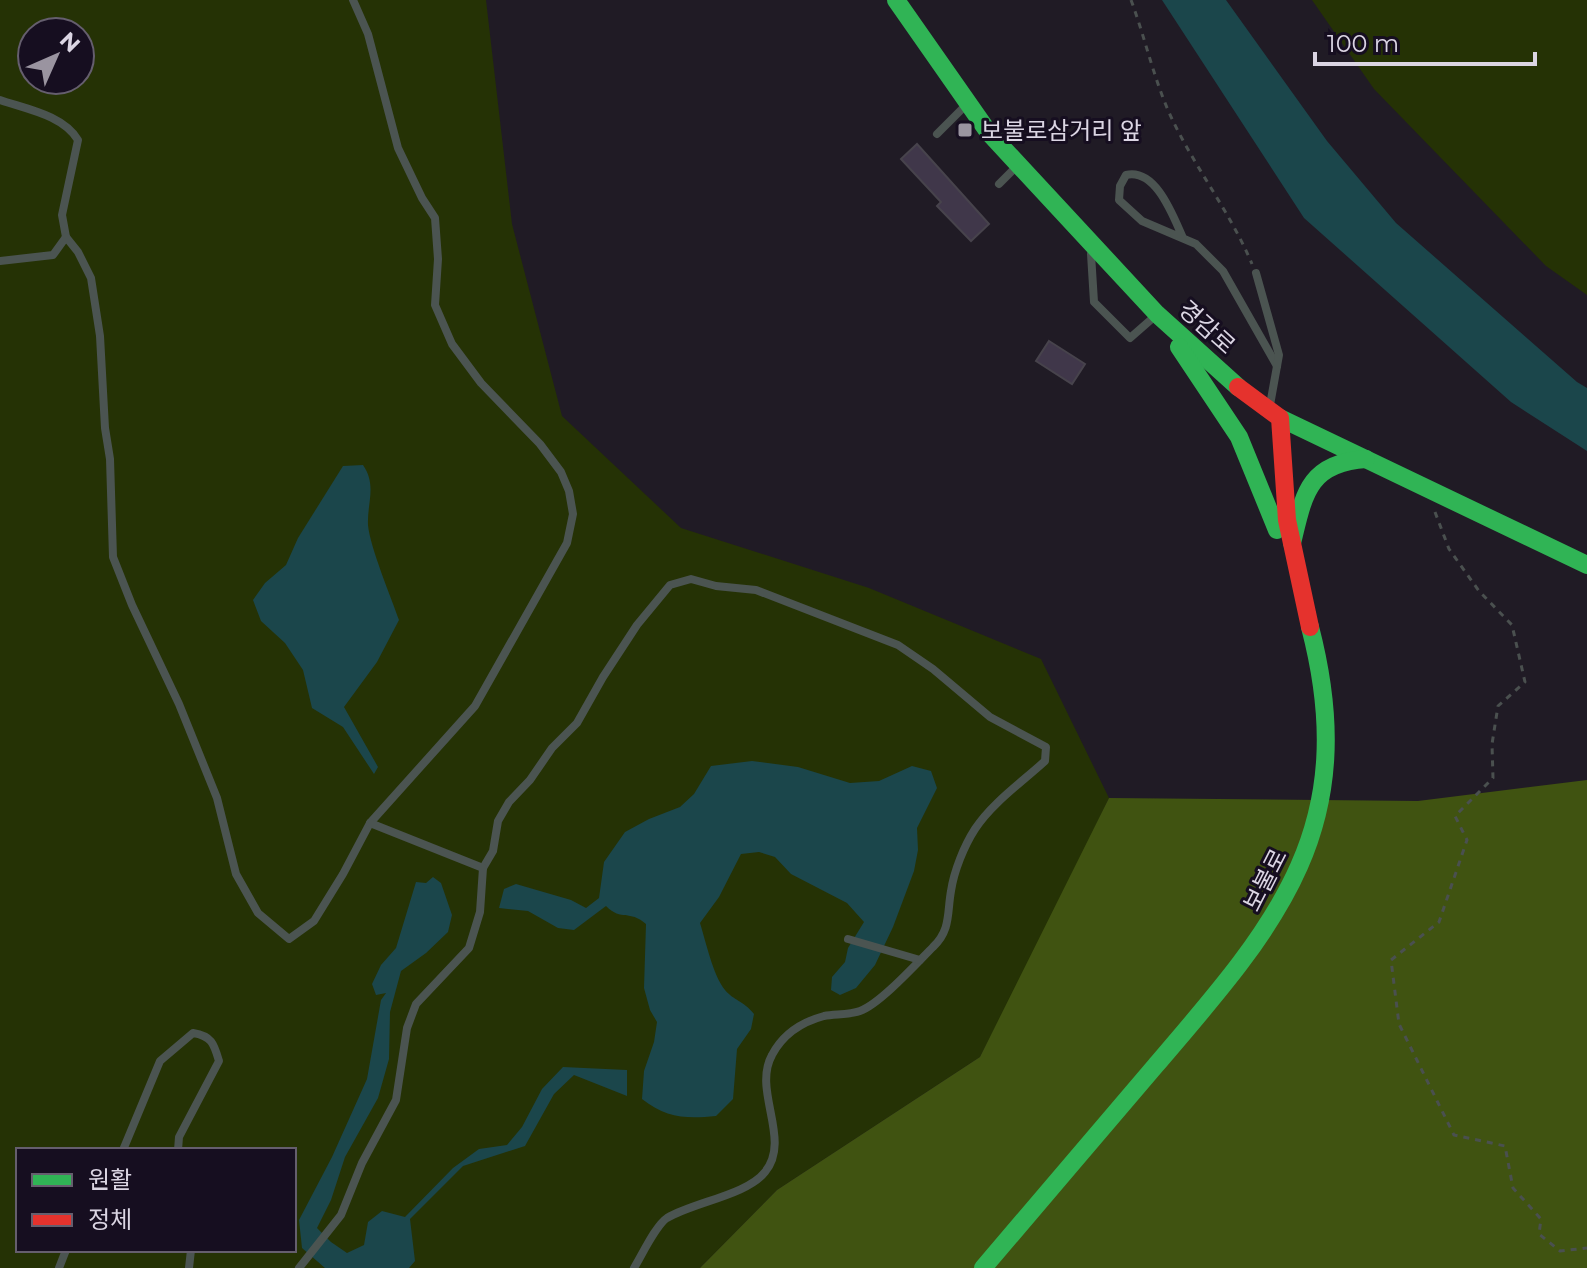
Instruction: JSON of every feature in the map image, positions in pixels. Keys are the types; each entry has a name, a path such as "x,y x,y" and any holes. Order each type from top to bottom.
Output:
{"main road":[{"name":"경감로","path":"896,0 989,133 1157,314 1237,386 1275,414 1426,490 1587,565"},
{"path":"1157,314 1239,437 1298,579"},
{"name":"보불로","path":"983,1268 1254,948 1270,925 1307,851 1326,782 1327,713 1319,662 1291,548 1275,414"},
{"path":"1291,548 1305,493 1314,480 1340,462 1366,459"}],"lane":[{"path":"0,100 55,120 72,129 78,140 62,215 66,237 78,252 91,278 100,336 105,428 110,459 113,557 217,798 236,874 258,913 289,939 314,921 370,823 475,706 567,543 573,514 569,491 561,472 540,444 481,383 452,344 435,305 438,259 435,218 398,148 368,34 353,0"},
{"path":"937,134 968,103"},
{"path":"999,184 1018,165"},
{"path":"1183,238 1152,183 1141,176 1126,175 1120,186 1119,200 1142,221 1196,244 1223,271 1277,366"},
{"path":"0,261 53,255 66,237"},
{"path":"1089,242 1094,302 1130,338 1157,314"},
{"path":"1256,273 1279,355 1275,414"},
{"path":"299,1268 341,1215 362,1163 396,1100 407,1028 416,1004 469,948 480,912 483,868 493,851 498,821 509,802 530,780 552,748 577,723 637,625 670,585 691,579 716,586 756,590 898,645 933,669 990,717 1046,747 1045,761 993,808 975,829 951,890 948,926 937,944 862,1011 822,1017 797,1027 781,1040 770,1058 765,1079 773,1125 774,1154 768,1169 757,1182 665,1219 634,1268"},
{"path":"370,823 483,868"},
{"path":"848,939 920,960"},
{"path":"124,1148 160,1061 193,1033 207,1036 213,1042 219,1061 179,1137 178,1148"}],"path":[{"path":"1131,0 1172,118 1229,216 1256,273"},
{"path":"1426,490 1449,549 1479,591 1512,625 1525,682 1498,706 1492,744 1493,778 1455,816 1467,840 1439,922 1391,960 1399,1024 1454,1135 1505,1146 1513,1188 1541,1219 1539,1234 1560,1251 1587,1248"}],"green space":[{"path":"0,0 486,0 512,224 562,416 681,528 869,588 1041,659 1109,798 1050,922 980,1057 777,1190 700,1268 0,1268"},
{"path":"1312,0 1587,0 1587,295 1546,266 1374,89"},
{"path":"1587,780 1587,1268 700,1268 777,1190 980,1057 1109,798 1418,801"}],"shaded area":[{"path":"1162,0 1226,0 1327,141 1396,223 1587,388 1587,451 1511,402 1304,218"},
{"path":"363,465 370,480 370,534 399,620 377,662 344,707 378,767 374,774 343,727 312,708 303,670 285,643 261,621 253,600 265,583 286,565 298,538 343,466"},
{"path":"752,761 798,767 850,783 879,781 912,766 931,771 937,788 917,828 918,850 914,871 893,927 875,965 856,988 840,995 831,990 832,977 845,962 848,948 864,922 847,903 791,874 775,857 759,852 741,854 719,897 700,923 721,984 728,994 754,1014 751,1029 737,1049 733,1099 716,1116 677,1116 659,1110 642,1099 644,1071 657,1022 644,988 646,924 606,906 574,930 558,928 528,911 499,908 504,889 516,884 571,900 586,908 599,898 604,862 625,832 680,807 694,794 711,766"},
{"path":"433,877 441,883 452,915 448,932 401,971 390,1012 389,1059 378,1098 345,1157 331,1200 317,1228 347,1253 364,1245 368,1222 382,1211 405,1217 453,1168 479,1149 507,1145 522,1127 542,1089 563,1067 627,1070 627,1096 574,1075 554,1094 525,1146 463,1166 410,1219 415,1261 409,1268 325,1268 302,1248 299,1220 367,1079 381,1000 386,993 376,995 372,984 381,965 396,948 416,882 426,883"}],"building":[{"path":"917,144 989,224 971,241 937,206 941,202 901,159"},
{"path":"1049,341 1085,364 1072,384 1036,361"}],"traffic: fast":[{"path":"896,0 989,133 1157,314 1238,387"},
{"path":"1179,347 1239,437 1277,530"},
{"path":"1280,418 1587,565"},
{"path":"1292,543 1305,496 1320,474 1347,462 1366,459"},
{"path":"983,1268 1239,964 1272,916 1299,867 1317,816 1325,760 1323,697 1310,627"}],"traffic: jam":[{"path":"1238,387 1280,418 1287,520 1310,627"}],"place":[{"name":"보불로삼거리 앞","path":"965,130"}]}
